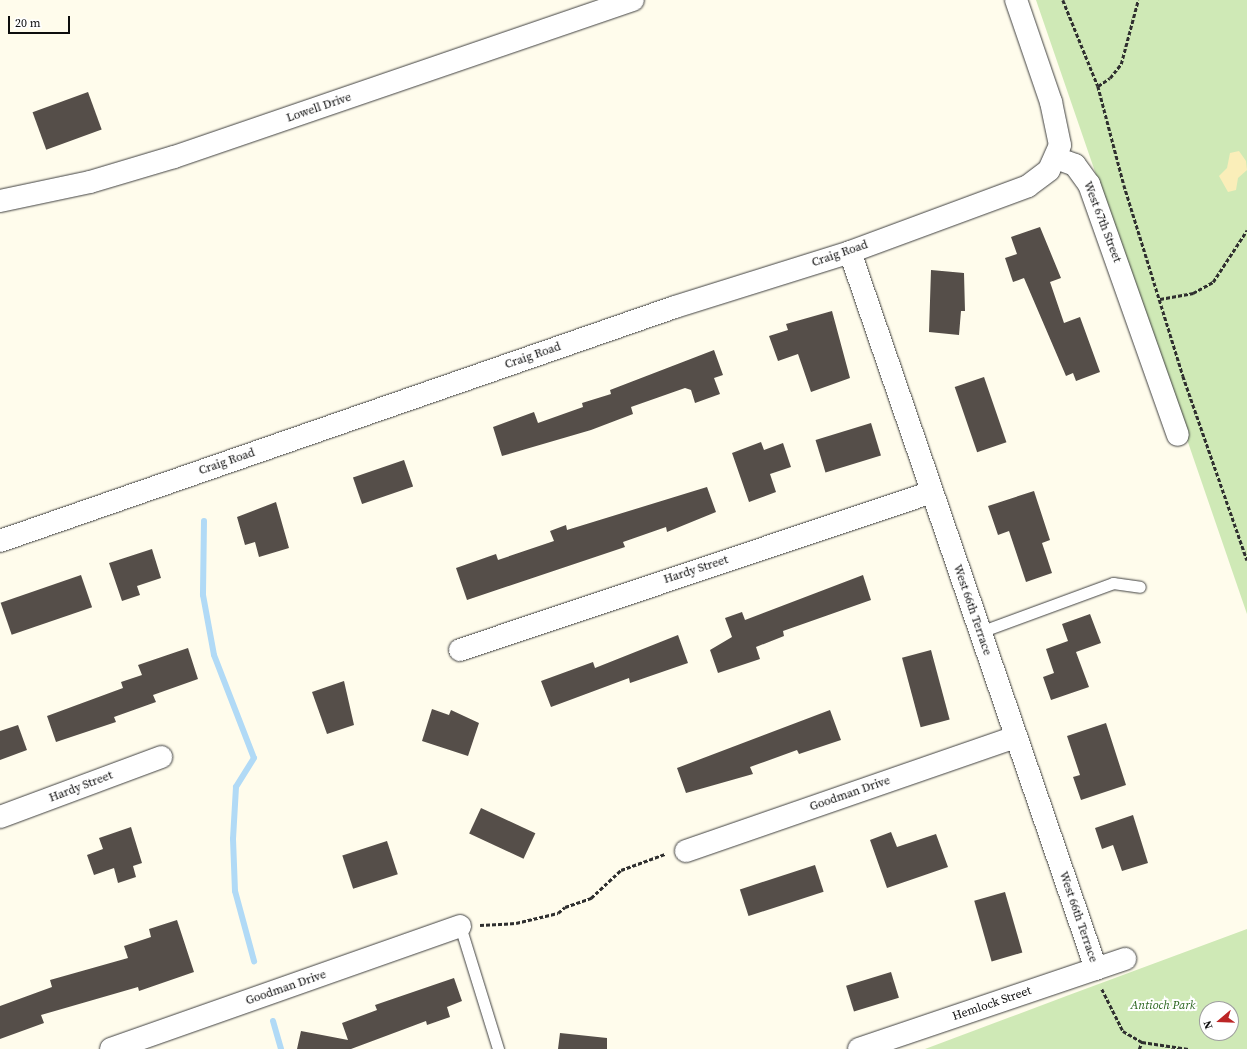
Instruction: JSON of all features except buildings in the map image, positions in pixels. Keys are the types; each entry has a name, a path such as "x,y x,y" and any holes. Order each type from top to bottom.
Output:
{"street":[{"name":"Lowell Drive","path":"0,200 84,183 174,157 633,0"},
{"path":"1016,0 1058,127 1060,145 1056,158"},
{"name":"Craig Road","path":"0,541 675,307 850,252 1028,186 1049,170 1056,158"},
{"name":"West 67th Street","path":"1056,158 1075,165 1089,184 1178,434"},
{"name":"West 66th Terrace","path":"850,252 1015,737 1096,969"},
{"name":"Hardy Street","path":"460,650 932,492"},
{"name":"Goodman Drive","path":"686,851 1015,737"},
{"name":"Hardy Street","path":"0,817 161,757"},
{"name":"Goodman Drive","path":"111,1049 460,926"},
{"name":"Hemlock Street","path":"859,1049 1124,959"}],"lane":[{"path":"980,632 1113,583 1140,587"},
{"path":"460,926 498,1049"}],"path":[{"path":"1063,0 1098,86 1122,179 1160,299 1247,560"},
{"path":"1098,86 1110,78 1121,64 1138,0"},
{"path":"1160,299 1194,293 1213,282 1247,230"},
{"path":"460,926 542,918 591,898 622,870 654,856 686,851"},
{"path":"1096,969 1108,1006 1123,1031 1142,1042 1188,1049"},
{"path":"1139,1049 1142,1042"}],"green space":[{"path":"1036,0 1247,0 1247,614"},
{"name":"Antioch Park","path":"1247,929 1247,1049 925,1049 1069,995"}],"sand":[{"path":"1239,151 1246,161 1247,170 1238,178 1236,190 1228,192 1219,176 1227,168 1230,153"}],"waterway":[{"path":"204,521 203,595 214,655 254,758 236,787 233,839 235,891 254,961"},
{"path":"273,1021 281,1049"}]}
